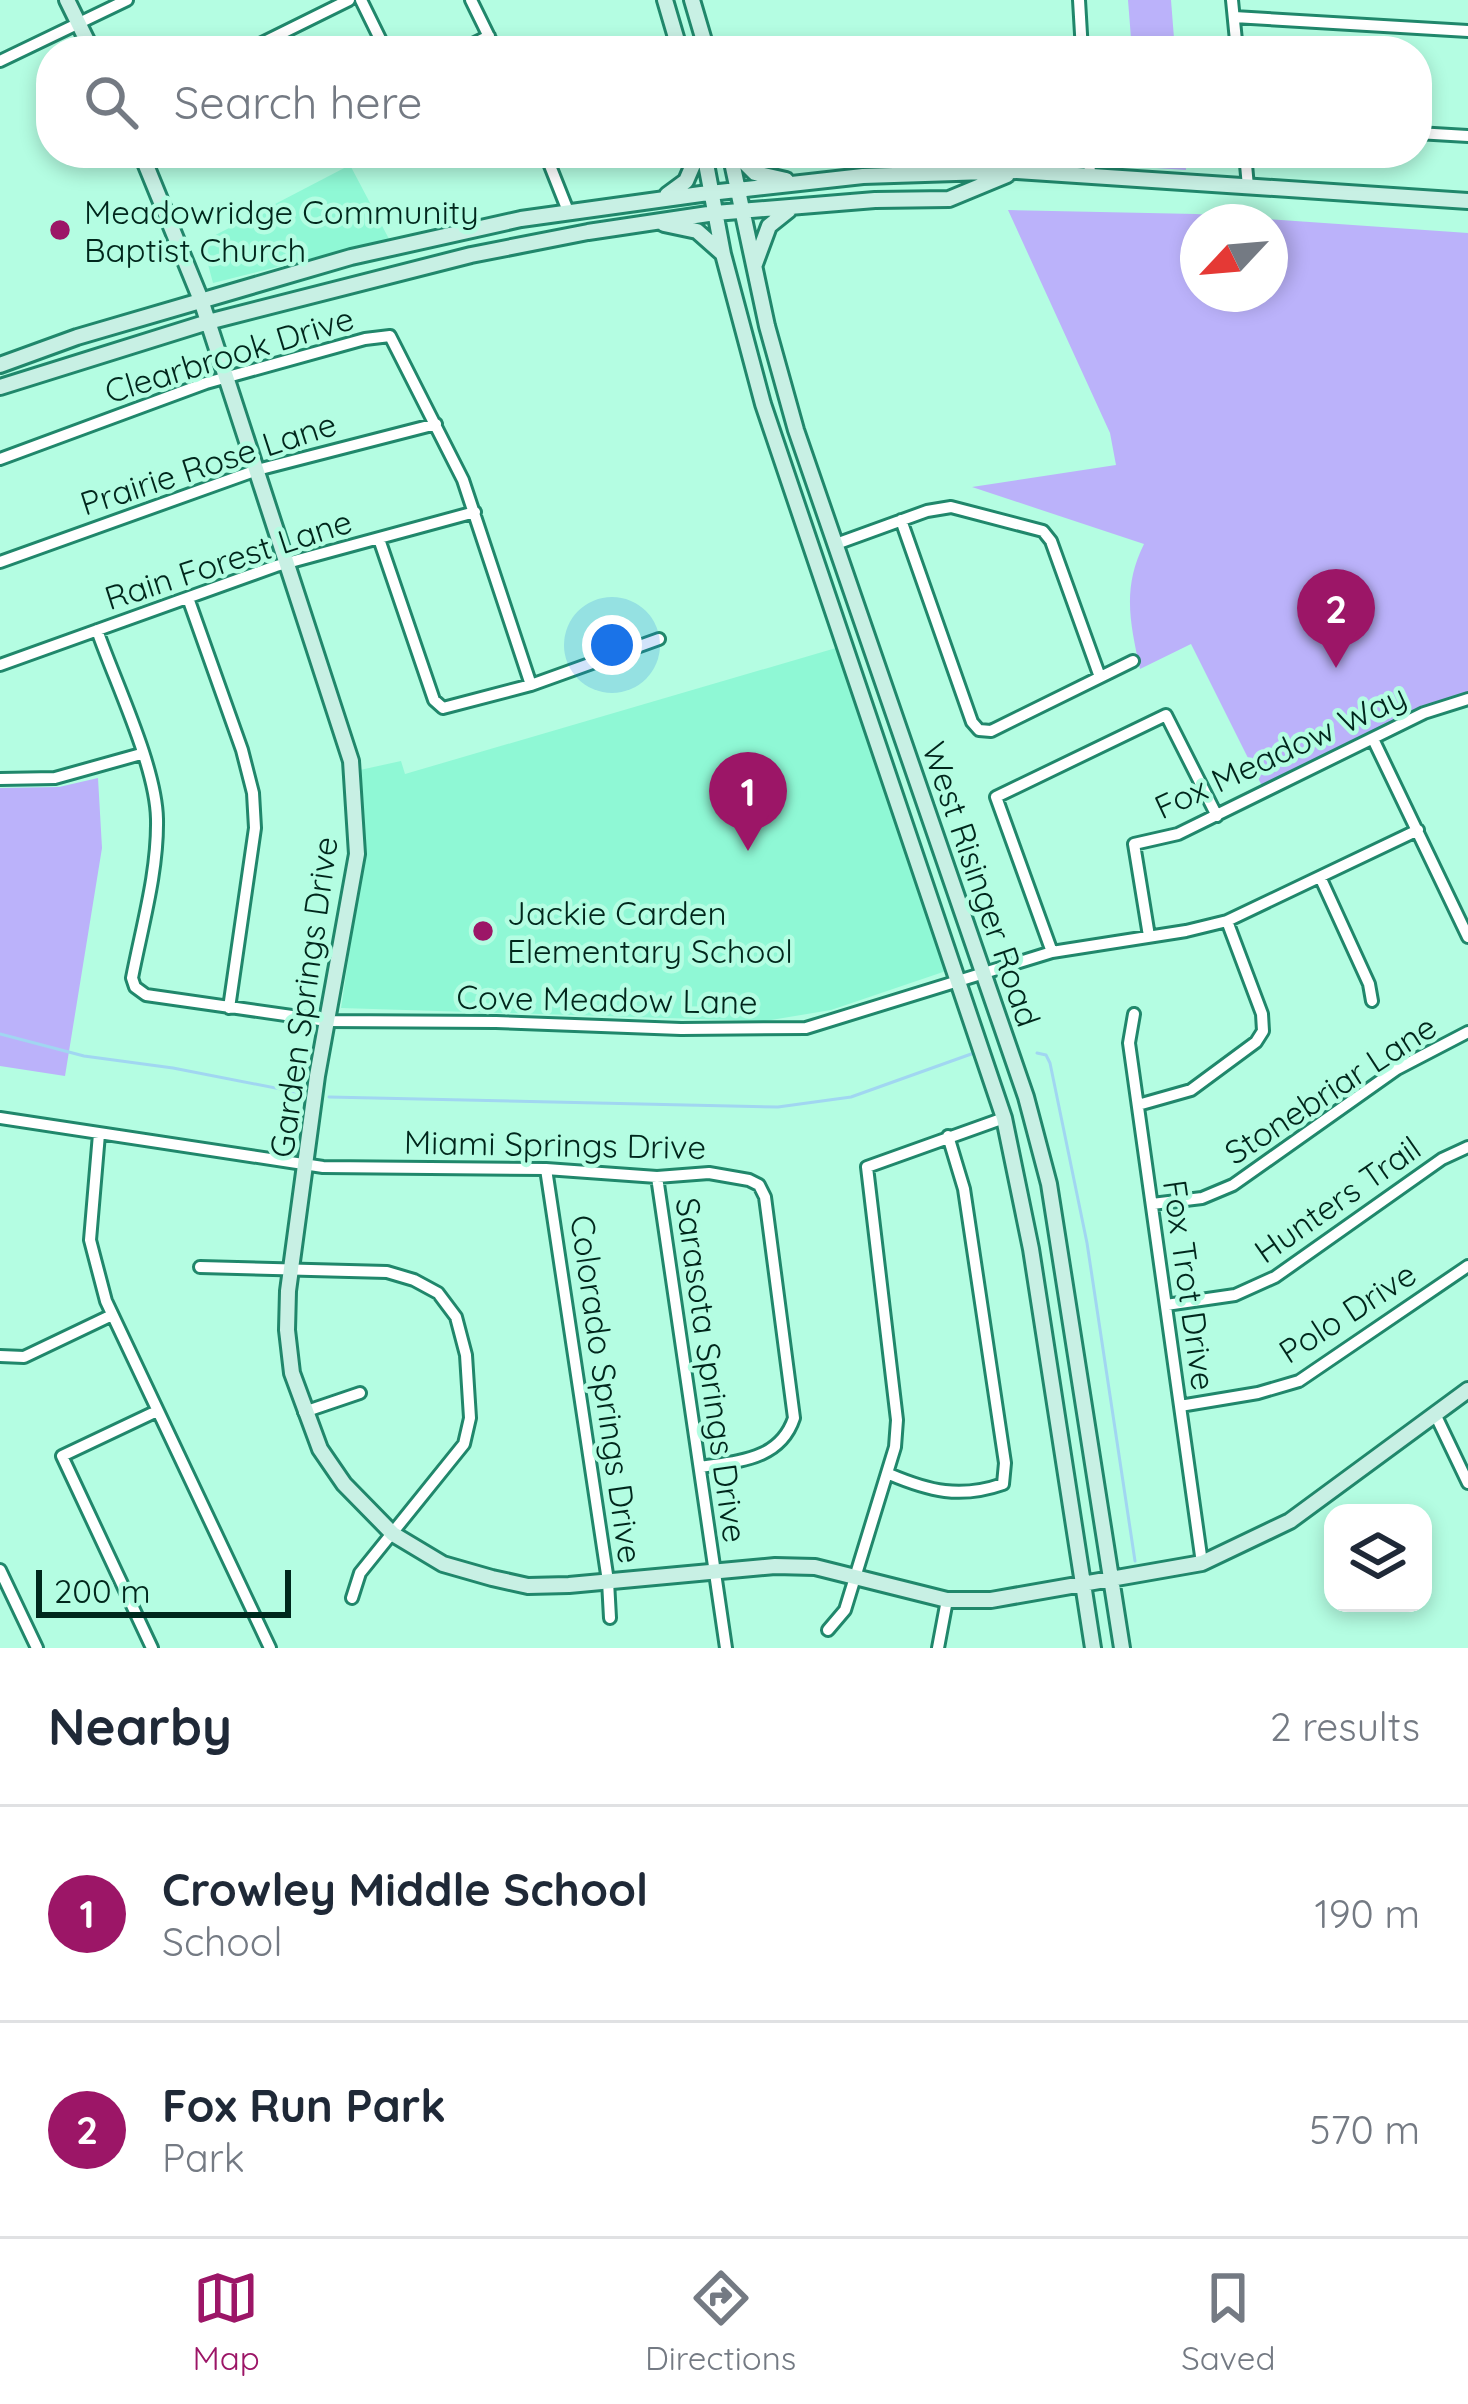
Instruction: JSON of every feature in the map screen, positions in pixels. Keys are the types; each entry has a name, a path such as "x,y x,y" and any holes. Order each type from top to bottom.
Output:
{"main road":[{"path":"67,0 84,36"},
{"path":"664,0 675,36"},
{"path":"692,0 702,36"},
{"name":"Garden Springs Drive","path":"147,168 201,300 345,739 355,794 357,854 305,1166 287,1330 292,1372 320,1449 344,1484 393,1534 443,1564 528,1586 752,1566 815,1568 947,1600 991,1600 1202,1563 1290,1521 1468,1390"},
{"path":"661,198 686,181 693,168"},
{"name":"West Risinger Road","path":"705,168 722,254 763,404 1004,1118 1030,1249 1094,1648"},
{"name":"West Risinger Road","path":"734,168 740,212 796,430 1026,1097 1048,1184 1122,1648"},
{"path":"750,168 802,183"},
{"path":"0,365 77,337 351,257 568,211 712,192 920,173 1017,171 1468,201"},
{"path":"0,388 208,322 470,255 653,220 875,200 949,199 1017,171"},
{"path":"754,269 769,226 791,209"},
{"path":"653,220 697,231 722,254"},
{"path":"814,551 836,544"}],"street":[{"path":"51,36 127,0"},
{"path":"276,36 349,0"},
{"path":"361,0 379,36"},
{"path":"471,0 489,36"},
{"path":"1078,0 1081,36"},
{"path":"1232,0 1236,36"},
{"path":"1234,17 1468,31"},
{"path":"0,61 36,43"},
{"path":"1432,134 1468,136"},
{"path":"552,168 568,211"},
{"path":"1090,168 1090,176"},
{"path":"1246,168 1248,187"},
{"name":"Clearbrook Drive","path":"0,459 226,377 390,336 475,512 531,685"},
{"name":"Prairie Rose Lane","path":"0,562 257,470 436,424"},
{"path":"836,544 901,520 957,507 1046,533 1100,677"},
{"name":"Rain Forest Lane","path":"0,665 287,564 475,512"},
{"path":"901,520 972,722 979,730 991,730 1133,662"},
{"path":"379,539 439,705 448,707 531,685 659,639"},
{"path":"188,598 253,793 255,828 229,1008"},
{"name":"Cove Meadow Lane","path":"97,631 142,754 157,817 132,978 135,987 146,994 229,1008 327,1021 806,1028 1052,952 1227,921 1418,830"},
{"name":"Fox Meadow Way","path":"1149,936 1134,844 1178,835 1424,712 1468,699"},
{"path":"1052,952 996,796 1166,715 1217,816"},
{"path":"1373,739 1468,937"},
{"path":"0,779 55,778 142,754"},
{"path":"1321,879 1369,984 1372,1001"},
{"path":"1138,1105 1191,1090 1256,1042 1263,1031 1262,1014 1227,921"},
{"name":"Fox Trot Drive","path":"1134,1014 1129,1043 1202,1563"},
{"name":"Stonebriar Lane","path":"1152,1204 1202,1198 1233,1185 1397,1069 1468,1032"},
{"name":"Miami Springs Drive","path":"0,1118 305,1166 546,1169 657,1177 709,1173 760,1185 782,1303 794,1418 788,1436 776,1448 700,1467"},
{"path":"828,1630 845,1610 889,1474 897,1420 865,1173 873,1162 1004,1118"},
{"path":"99,1134 90,1240 112,1316 270,1648"},
{"path":"889,1474 948,1493 972,1493 1003,1484 1005,1462 964,1189 948,1136"},
{"name":"Hunters Trail","path":"1166,1306 1235,1295 1275,1277 1442,1159 1468,1147"},
{"name":"Colorado Springs Drive","path":"546,1169 610,1618"},
{"name":"Sarasota Springs Drive","path":"657,1177 726,1648"},
{"name":"Polo Drive","path":"1180,1406 1299,1381 1468,1266"},
{"path":"200,1267 387,1273 438,1293 456,1316 471,1390 464,1444 360,1573 352,1598"},
{"path":"0,1356 24,1357 112,1316"},
{"path":"304,1412 361,1393"},
{"path":"152,1648 62,1456 158,1411"},
{"path":"1435,1414 1468,1483"},
{"path":"2,1579 37,1648"},
{"path":"938,1648 947,1600"}],"shaded area":[{"path":"1128,0 1171,0 1174,36 1131,36"},
{"path":"344,168 352,168 389,239 213,283 202,242"},
{"path":"1008,210 1180,214 1180,312 1288,312 1288,220 1468,233 1468,692 1415,710 1262,786 1191,644 1140,669 1130,591 1144,544 972,487 1116,465 1110,433"},
{"path":"836,648 946,971 831,1010 765,1021 341,1008 364,854 360,770 401,761 405,774"},
{"path":"98,778 102,848 65,1076 0,1066 0,788 59,787"}],"waterway":[{"path":"0,1034 84,1056 306,1094"},
{"path":"329,1097 778,1107 851,1097 974,1053"},
{"path":"1037,1053 1046,1055 1050,1063 1087,1243 1135,1561"}],"place":[{"name":"Meadowridge Community Baptist Church","path":"60,230"},
{"name":"Fox Run Park","path":"1336,668"},
{"name":"Crowley Middle School","path":"748,851"},
{"name":"Jackie Carden Elementary School","path":"483,931"}]}
